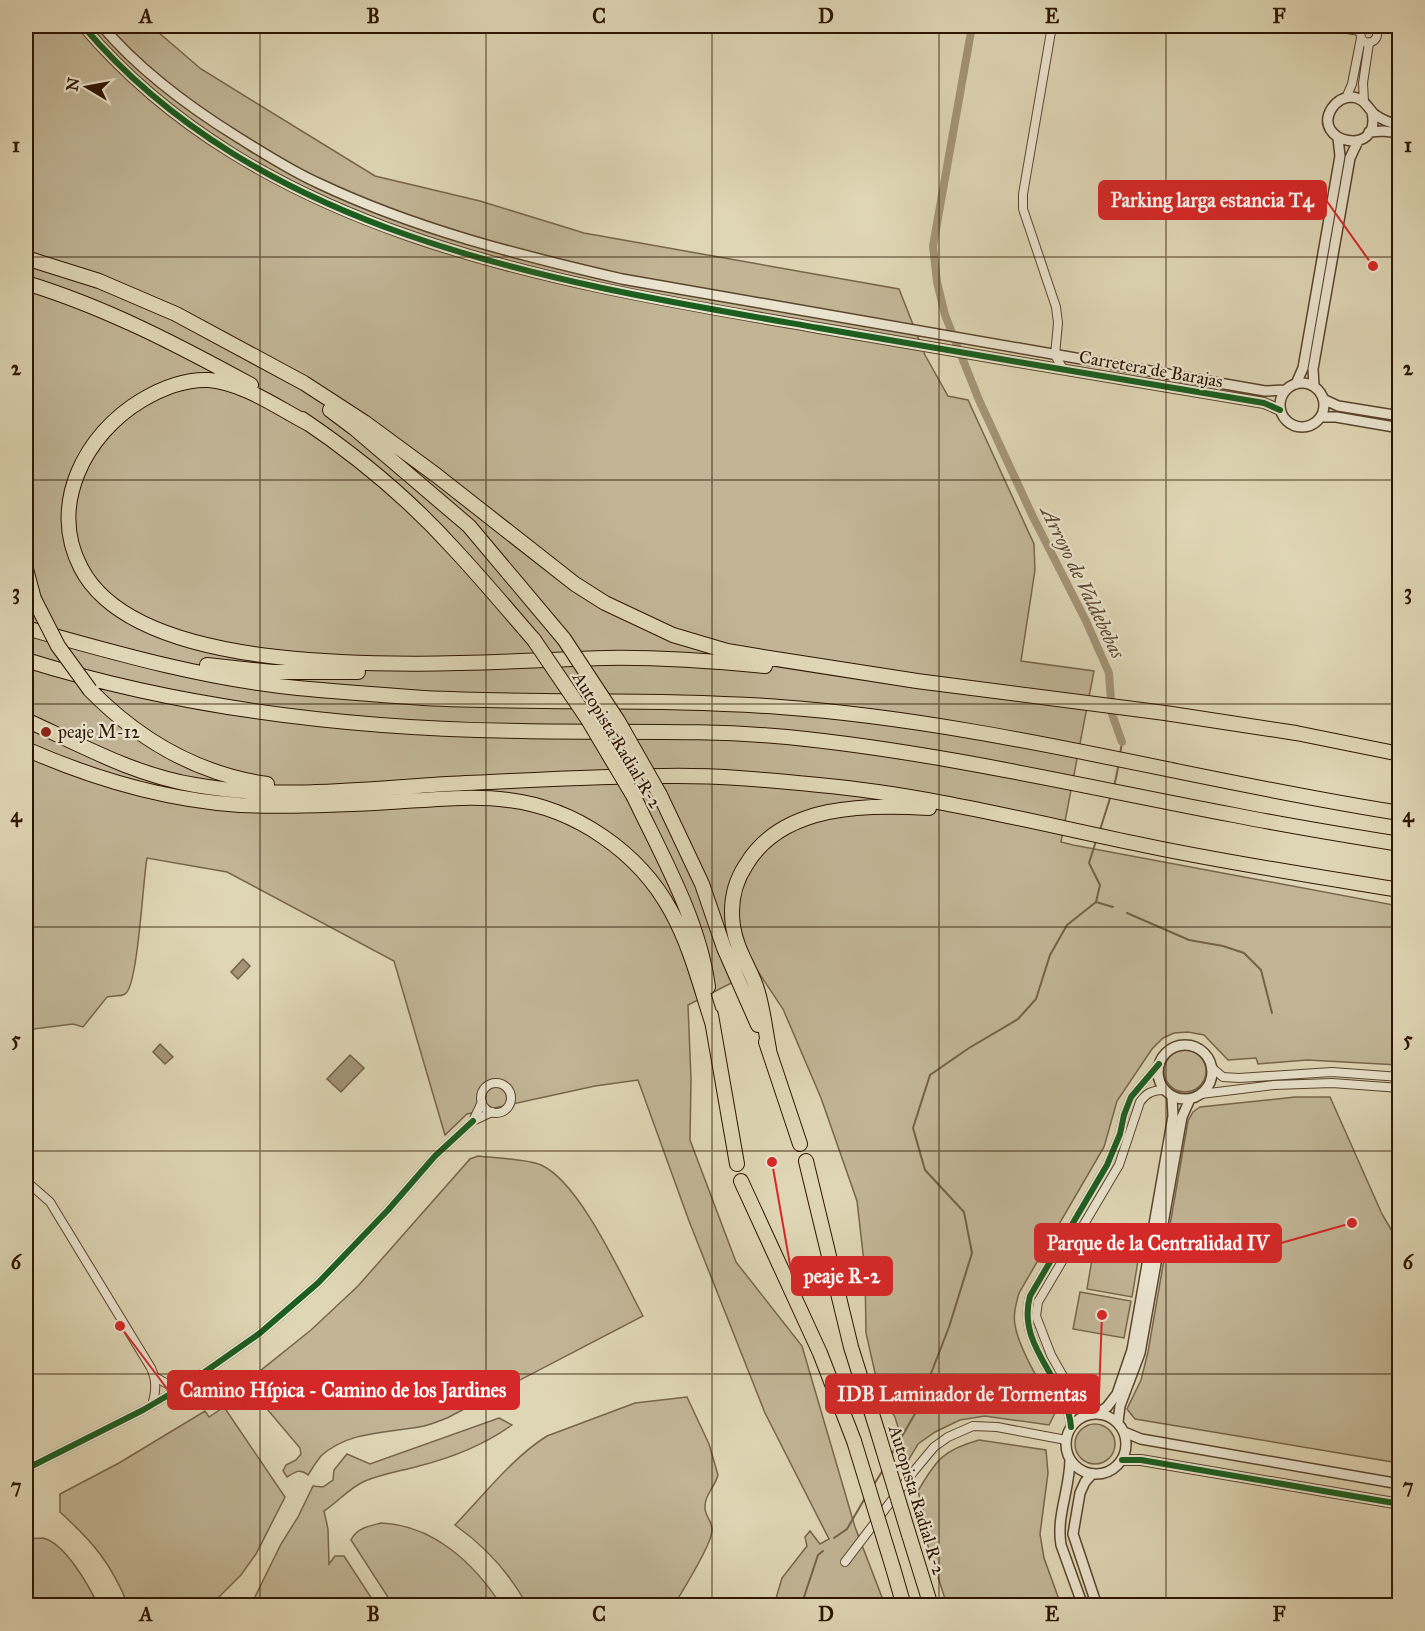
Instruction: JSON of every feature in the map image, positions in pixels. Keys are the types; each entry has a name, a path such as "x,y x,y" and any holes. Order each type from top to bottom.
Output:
{"highway":[{"path":"26,258 110,286 176,314 304,383 436,475 567,579 605,603 673,635 727,651 917,681 1165,713 1296,733 1400,754"},
{"path":"26,284 93,306 170,341 254,386 309,424"},
{"name":"Autopista Radial R-2","path":"247,351 354,428 469,526 564,639 618,720 660,795 702,884 724,948 769,1049 800,1144"},
{"path":"309,424 246,390 209,380 171,386 123,412 83,459 72,485 68,505 69,533 85,576 116,607 141,622 177,637 236,651 282,658 344,663 611,658 692,660 917,681"},
{"name":"Autopista Radial R-2","path":"309,424 345,450 398,495 454,548 534,640 587,718 634,797 680,893 705,965 712,1022 737,1164"},
{"path":"26,569 34,599 58,646 90,690 113,714 145,738 177,756 225,776 284,787 372,789"},
{"path":"26,628 167,666 295,688 425,698 690,702 780,706 929,725 1240,786 1400,813"},
{"path":"69,640 167,660 273,672 333,673 519,661"},
{"path":"26,660 69,673 181,700 317,720 368,725 520,731 693,732 784,737 870,747 980,764 1235,816 1400,844"},
{"path":"26,720 115,762 157,777 241,791 302,794 599,777 667,776 722,777 821,785 875,791 1147,846 1400,890"},
{"path":"26,749 59,764 100,778 159,794 202,801 240,805 302,805 462,798 509,800 549,809 592,829 641,869 671,909 684,937 712,1022"},
{"path":"769,1049 756,986 738,949 732,914 738,880 751,856 764,841 795,822 843,810 895,806 991,813"},
{"name":"Autopista Radial R-2","path":"806,1161 851,1347 932,1605"},
{"path":"741,1181 820,1353 854,1441 904,1605"}],"street":[{"name":"Carretera de Barajas","path":"83,26 133,78 207,135 264,171 316,197 448,250 621,294 1264,403 1280,410"},
{"name":"Carretera de Barajas","path":"102,26 143,67 182,100 215,123 317,183 451,236 519,255 622,279 915,332 1265,391 1286,390"},
{"path":"1052,26 1023,194 1023,210 1056,307 1058,323 1056,355 1063,369"},
{"path":"1328,26 1362,32 1369,43 1363,83 1364,102"},
{"path":"1369,43 1375,40 1377,35 1376,29 1372,26"},
{"path":"1296,384 1303,368 1340,156 1338,138 1330,126 1330,112 1334,106 1346,98 1352,84 1362,32"},
{"path":"1346,98 1358,99 1387,122 1400,125"},
{"path":"1370,132 1372,112"},
{"path":"1314,386 1302,383 1286,390 1280,403 1280,410 1283,417 1295,426 1310,426 1321,417 1324,405 1323,399 1314,386 1313,369 1350,158 1358,141 1370,132 1400,133"},
{"path":"1338,138 1358,141"},
{"path":"1323,399 1338,406 1400,416"},
{"path":"1321,417 1336,417 1400,428"},
{"path":"1071,1427 1064,1400 1030,1336 1027,1308 1030,1296 1112,1153 1131,1097 1167,1052 1186,1045 1203,1052 1211,1067 1223,1077 1332,1072 1400,1077"},
{"path":"1159,1064 1158,1078 1168,1093 1173,1116 1132,1350 1113,1401 1095,1413 1076,1420 1066,1440 1070,1460 1078,1468 1092,1474 1109,1471 1122,1460 1126,1451 1124,1432 1118,1422 1107,1415 1095,1413 1078,1403 1051,1355 1036,1316 1038,1302 1119,1165 1140,1102 1150,1092 1168,1093 1181,1099 1190,1099 1201,1094 1274,1086 1332,1083 1400,1088"},
{"path":"1201,1094 1210,1082 1211,1067"},
{"path":"474,1121 482,1102 482,1094 490,1085 498,1084 509,1090 511,1098 509,1106 500,1113 492,1112 482,1102"},
{"path":"1118,1422 1120,1406 1140,1353 1182,1118 1190,1099"},
{"path":"26,1469 178,1390 260,1333 318,1283 388,1210 435,1156 474,1121 492,1112"},
{"path":"26,1181 50,1202 156,1377 178,1390"},
{"path":"152,1405 156,1377"},
{"path":"845,1563 914,1471 934,1447 948,1437 973,1426 997,1427 1066,1440"},
{"path":"1124,1432 1141,1439 1400,1484"},
{"path":"1070,1460 1059,1535 1083,1605"},
{"path":"1122,1460 1141,1460 1400,1504"},
{"path":"1092,1474 1080,1492 1073,1534 1097,1605"},
{"path":"1398,1605 1400,1597"}],"shaded area":[{"path":"26,26 151,26 201,69 375,176 480,201 584,233 899,289 925,355 948,396 968,400 1034,544 1035,570 1021,661 1094,671 1061,842 1399,906 1399,1065 1307,1060 1258,1064 1256,1058 1228,1060 1204,1035 1188,1032 1174,1033 1163,1038 1152,1049 1117,1101 1104,1147 1019,1293 1015,1313 1017,1335 1026,1357 1056,1411 1049,1425 985,1416 960,1420 935,1432 918,1444 908,1461 895,1417 880,1395 866,1333 865,1271 857,1201 821,1098 783,1009 757,970 688,1005 691,1079 690,1140 736,1262 802,1346 855,1527 885,1605 774,1605 782,1578 807,1546 805,1537 810,1531 820,1544 829,1539 765,1413 689,1221 638,1080 595,1086 467,1114 445,1135 394,961 227,872 147,858 137,953 130,987 125,994 107,997 83,1027 73,1024 26,1030"},
{"path":"243,959 250,966 238,979 231,972"},
{"path":"160,1044 173,1057 165,1064 153,1052"},
{"path":"1185,1050 1200,1056 1206,1071 1200,1086 1185,1092 1170,1086 1164,1071 1170,1056"},
{"path":"350,1055 364,1068 341,1092 327,1079"},
{"path":"1295,1097 1330,1097 1382,1214 1399,1243 1399,1463 1135,1419 1127,1409 1141,1380 1148,1352 1188,1121 1193,1112 1200,1107"},
{"path":"478,1156 535,1163 556,1175 570,1190 599,1232 643,1316 447,1418 424,1426 370,1434 344,1441 321,1456 308,1475 300,1471 287,1477 283,1471 286,1465 296,1460 301,1454 300,1448 245,1383 311,1330 358,1286 470,1159"},
{"path":"1093,1253 1138,1261 1132,1297 1087,1289"},
{"path":"1080,1292 1131,1301 1124,1338 1073,1329"},
{"path":"687,1397 709,1444 718,1475 705,1504 712,1528 707,1547 674,1605 527,1605 513,1582 496,1561 455,1525 510,1466 547,1436 635,1403"},
{"path":"224,1407 285,1497 256,1554 241,1575 219,1597 206,1605 128,1605 115,1577 100,1554 60,1512 60,1494 119,1463 205,1411 209,1417"},
{"path":"499,1418 512,1425 479,1445 455,1455 365,1481 324,1511 328,1529 329,1564 335,1556 344,1556 376,1605 251,1605 313,1486 323,1487 333,1480 334,1470 347,1454 370,1464"},
{"path":"1095,1424 1109,1430 1115,1444 1109,1458 1095,1464 1081,1458 1075,1444 1081,1430"},
{"path":"979,1440 1046,1450 1048,1473 1040,1534 1044,1558 1061,1605 947,1605 925,1537 926,1522 918,1491 930,1471 949,1452"},
{"path":"381,1523 400,1525 418,1531 450,1549 478,1575 501,1605 393,1605 351,1540 360,1530"},
{"path":"43,1538 60,1548 68,1556 98,1605 26,1605 26,1539"}],"waterway":[{"name":"Arroyo de Valdebebas","path":"972,26 933,246 937,282 945,315 979,400 1109,673 1112,714 1122,742"},
{"name":"Arroyo de Valdebebas","path":"1120,755 1122,742"},
{"name":"Arroyo de Valdebebas","path":"1114,787 1119,763"},
{"name":"Arroyo de Valdebebas","path":"1100,830 1111,795"},
{"name":"Arroyo de Valdebebas","path":"890,1457 916,1412 949,1327 972,1253 964,1212 925,1170 913,1128 930,1075 969,1048 1018,1019 1036,999 1050,955 1067,925 1096,902 1100,885 1089,863 1096,841"},
{"path":"1096,902 1113,907"},
{"path":"1127,913 1189,940 1223,946 1244,953 1261,970 1272,1013"},
{"name":"Arroyo de Valdebebas","path":"873,1486 883,1470"},
{"name":"Arroyo de Valdebebas","path":"834,1538 847,1529 865,1498"},
{"name":"Arroyo de Valdebebas","path":"801,1606 818,1555 823,1551"}],"cycle path":[{"path":"83,26 156,98 238,157 327,203 422,240 520,269 620,292 875,338 1264,403 1280,410"},
{"path":"1071,1427 1068,1410 1061,1393 1030,1331 1028,1314 1030,1296 1107,1165 1120,1134 1131,1097 1159,1064"},
{"path":"26,1469 143,1410 189,1383 260,1333 318,1283 388,1210 435,1156 473,1121"},
{"path":"1122,1460 1141,1460 1400,1504"}],"place":[{"name":"Parking larga estancia T4","path":"1373,266"},
{"name":"peaje M-12","path":"46,732"},
{"name":"peaje R-2","path":"772,1162"},
{"name":"Parque de la Centralidad IV","path":"1352,1223"},
{"name":"IDB Laminador de Tormentas","path":"1102,1315"},
{"name":"Camino Hípica - Camino de los Jardines","path":"120,1326"}]}
